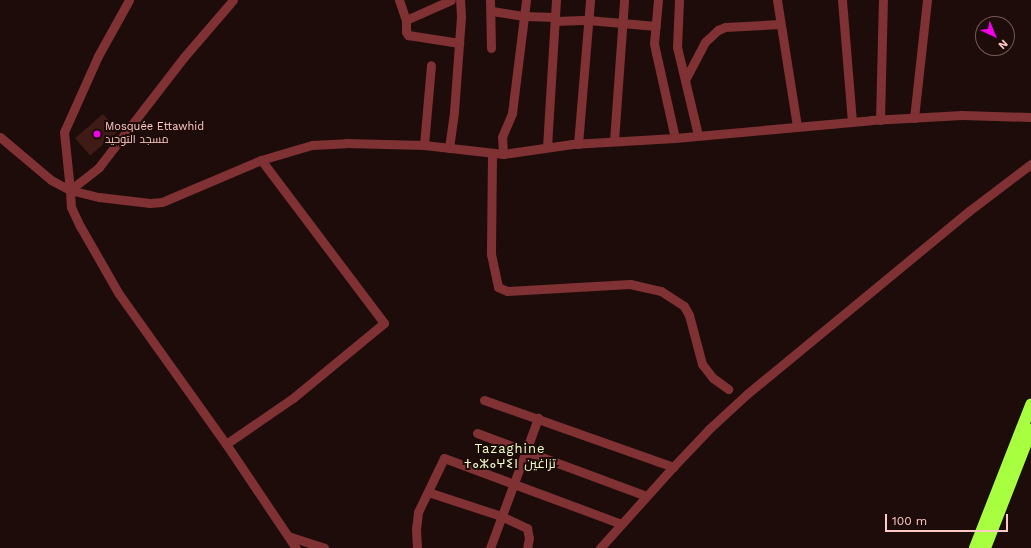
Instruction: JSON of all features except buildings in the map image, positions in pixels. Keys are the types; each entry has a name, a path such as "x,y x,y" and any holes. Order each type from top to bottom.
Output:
{"highway":[{"path":"975,548 1031,405"},
{"path":"984,548 1031,430"}],"street":[{"path":"129,0 98,56 64,132 71,206 80,226 119,294 226,444 296,548"},
{"path":"70,190 99,167 184,56 233,0"},
{"path":"399,0 406,20 406,32 408,35 459,42"},
{"path":"406,20 451,0"},
{"path":"449,148 454,112 459,42 460,0"},
{"path":"490,0 492,11 491,48"},
{"path":"503,154 502,137 512,113 526,0"},
{"path":"548,147 556,0"},
{"path":"578,144 590,0"},
{"path":"614,141 624,0"},
{"path":"658,0 656,53 675,138"},
{"path":"679,0 677,47 698,135"},
{"path":"777,0 797,126"},
{"path":"842,0 852,122"},
{"path":"880,120 882,0"},
{"path":"914,118 927,0"},
{"path":"492,11 555,19 622,22 656,26"},
{"path":"685,80 705,42 718,30 725,27 780,24"},
{"path":"424,145 431,64"},
{"path":"0,137 51,180 70,190 99,197 150,203 162,202 186,194 261,160 312,145 346,143 424,145 492,154 503,154 578,144 675,138 797,126 880,120 962,115 1031,117"},
{"path":"492,154 491,254 498,287 508,291 630,284 661,291 684,306 689,315 702,364 712,378 728,389"},
{"path":"226,444 293,398 384,323 261,160"},
{"path":"600,548 646,496 709,429 747,394 969,211 1031,164"},
{"path":"484,400 673,467"},
{"path":"490,548 538,418"},
{"path":"477,433 646,496"},
{"path":"417,548 416,529 418,512 444,458 622,524"},
{"path":"428,492 501,516 526,528 529,538 527,548"},
{"path":"288,536 324,548"}],"place":[{"name":"Mosquée Ettawhid مسجد التوحيد","path":"97,134"}],"district":[{"name":"Tazaghine ⵜⴰⵣⴰⵖⵉⵏ تزاغين","path":"510,458"}]}
